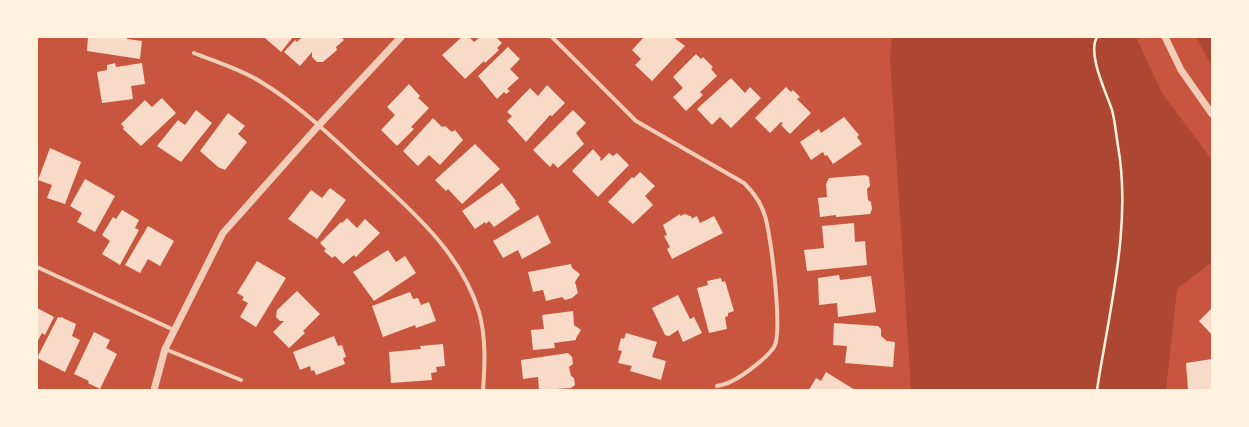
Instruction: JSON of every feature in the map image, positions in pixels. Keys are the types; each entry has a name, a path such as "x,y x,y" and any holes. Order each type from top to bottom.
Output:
{"street":[{"path":"154,390 165,349 222,233 319,125 401,37"},
{"path":"552,37 636,121 744,183 757,197 769,228 778,317 775,346 766,356 732,382 717,386"},
{"path":"1165,37 1182,70 1212,114"},
{"path":"194,53 260,81 319,125 414,213 452,257 479,312 484,341 483,390"},
{"path":"37,267 174,330"},
{"path":"165,349 241,380"}],"path":[{"path":"1097,37 1094,50 1097,65 1112,111 1123,172 1124,203 1121,238 1097,390"}],"shaded area":[{"path":"892,37 1136,37 1162,93 1212,160 1212,262 1177,289 1166,390 911,390 890,57"},
{"path":"1196,37 1212,37 1212,66"}],"building":[{"path":"88,37 128,37 127,39 142,41 140,59 87,51"},
{"path":"293,37 281,52 265,38"},
{"path":"302,37 341,37 344,40 336,47 337,50 323,62 317,62 312,57 312,52 300,66 284,52 295,40 297,42"},
{"path":"462,37 469,37 474,42 480,37 496,37 502,43 497,48 499,50 485,63 484,61 465,79 442,55"},
{"path":"644,37 673,37 685,46 652,81 635,65 641,59 632,50"},
{"path":"508,47 520,59 510,69 519,78 507,89 510,91 506,94 504,92 497,99 478,76"},
{"path":"696,54 701,59 703,57 713,67 711,69 717,76 700,92 703,95 686,111 673,97 683,88 673,77"},
{"path":"115,63 116,67 142,63 145,84 131,86 133,99 102,103 97,72 107,70 107,65"},
{"path":"731,78 745,93 750,87 761,98 731,128 720,117 712,125 697,109"},
{"path":"409,84 420,96 418,98 429,108 411,127 414,129 397,146 381,130 395,115 387,107"},
{"path":"547,85 565,103 552,116 550,115 526,142 507,121 512,116 507,112 530,88 538,96"},
{"path":"786,87 791,92 793,90 800,97 797,99 811,113 790,134 781,125 783,123 781,122 770,133 755,118"},
{"path":"162,98 176,113 141,146 123,129 124,127 121,124 145,100 152,107"},
{"path":"196,110 212,123 181,162 157,146 178,120 185,125"},
{"path":"573,110 586,123 576,133 584,144 558,168 553,163 550,167 533,150"},
{"path":"228,113 245,126 238,134 247,142 225,170 218,167 200,151"},
{"path":"844,117 859,135 857,137 862,144 833,164 823,152 811,160 800,142 819,129 821,133"},
{"path":"433,118 442,127 445,126 452,132 455,130 463,140 440,165 429,155 418,166 403,151"},
{"path":"475,144 500,169 462,204 448,189 446,191 435,180"},
{"path":"50,148 81,162 65,204 47,198 52,185 38,180"},
{"path":"593,149 601,158 601,161 609,153 613,156 617,153 629,165 598,197 572,171"},
{"path":"640,172 655,186 645,196 653,205 633,224 608,202 632,177 634,178"},
{"path":"866,175 869,177 870,186 867,189 868,200 871,202 872,209 870,214 820,217 818,198 827,197 826,184 829,178"},
{"path":"85,179 115,196 95,232 77,222 82,213 70,206"},
{"path":"502,183 516,201 515,202 520,209 494,227 489,221 475,229 462,211"},
{"path":"330,188 346,200 317,239 288,219 311,190 322,198"},
{"path":"122,210 139,220 135,228 139,230 120,265 102,254 110,241 102,235 113,217 116,219"},
{"path":"680,214 680,216 685,214 692,217 691,219 697,216 700,223 714,216 723,233 672,259 667,249 670,247 664,236 667,235 663,225"},
{"path":"538,215 551,243 522,259 518,250 503,258 493,241"},
{"path":"347,218 357,228 365,219 380,233 356,257 354,255 343,264 335,256 332,258 324,251 326,249 320,243"},
{"path":"854,223 855,242 865,241 867,265 807,271 804,250 824,248 822,226"},
{"path":"148,226 174,241 160,266 148,259 140,273 125,265"},
{"path":"388,250 396,262 405,256 416,273 374,301 353,272"},
{"path":"257,261 286,278 256,327 240,317 248,303 242,300 244,297 237,293"},
{"path":"571,264 572,268 580,274 575,282 578,293 572,298 565,300 562,297 546,301 543,290 533,292 528,272"},
{"path":"839,275 840,280 871,276 876,312 838,317 837,303 819,305 818,278"},
{"path":"721,278 722,282 725,281 734,311 728,313 728,316 725,317 727,329 709,333 697,288 708,285 707,281"},
{"path":"297,291 320,314 303,331 305,333 289,348 273,332 284,321 280,321 276,317 277,310"},
{"path":"410,292 413,299 418,298 421,305 429,302 436,321 416,328 415,325 383,337 372,306"},
{"path":"678,295 690,319 694,317 702,333 683,342 678,330 669,336 665,335 652,308"},
{"path":"37,308 54,317 45,335 42,333 37,342"},
{"path":"1212,308 1212,335 1199,321"},
{"path":"573,311 574,325 581,330 576,340 554,343 555,348 533,350 531,330 544,329 542,315"},
{"path":"58,317 76,324 72,336 80,340 65,372 37,358"},
{"path":"834,323 878,326 881,329 881,336 887,341 895,342 893,367 845,363 847,346 833,345"},
{"path":"94,332 110,340 106,348 117,354 100,389 88,383 89,381 74,374"},
{"path":"626,333 657,342 652,357 666,361 661,380 630,371 632,366 618,363 622,351 618,350 621,338 624,339"},
{"path":"334,336 338,346 342,345 346,357 343,358 345,364 316,375 314,370 311,371 310,366 300,370 293,352"},
{"path":"443,344 445,366 436,367 437,372 431,373 432,380 391,383 389,352 421,349 420,346"},
{"path":"568,353 572,357 573,364 569,367 571,376 574,378 575,385 571,388 539,390 538,377 523,379 521,360"},
{"path":"1212,359 1212,390 1188,390 1186,363"},
{"path":"826,372 855,390 809,390 816,378 821,381"}]}
